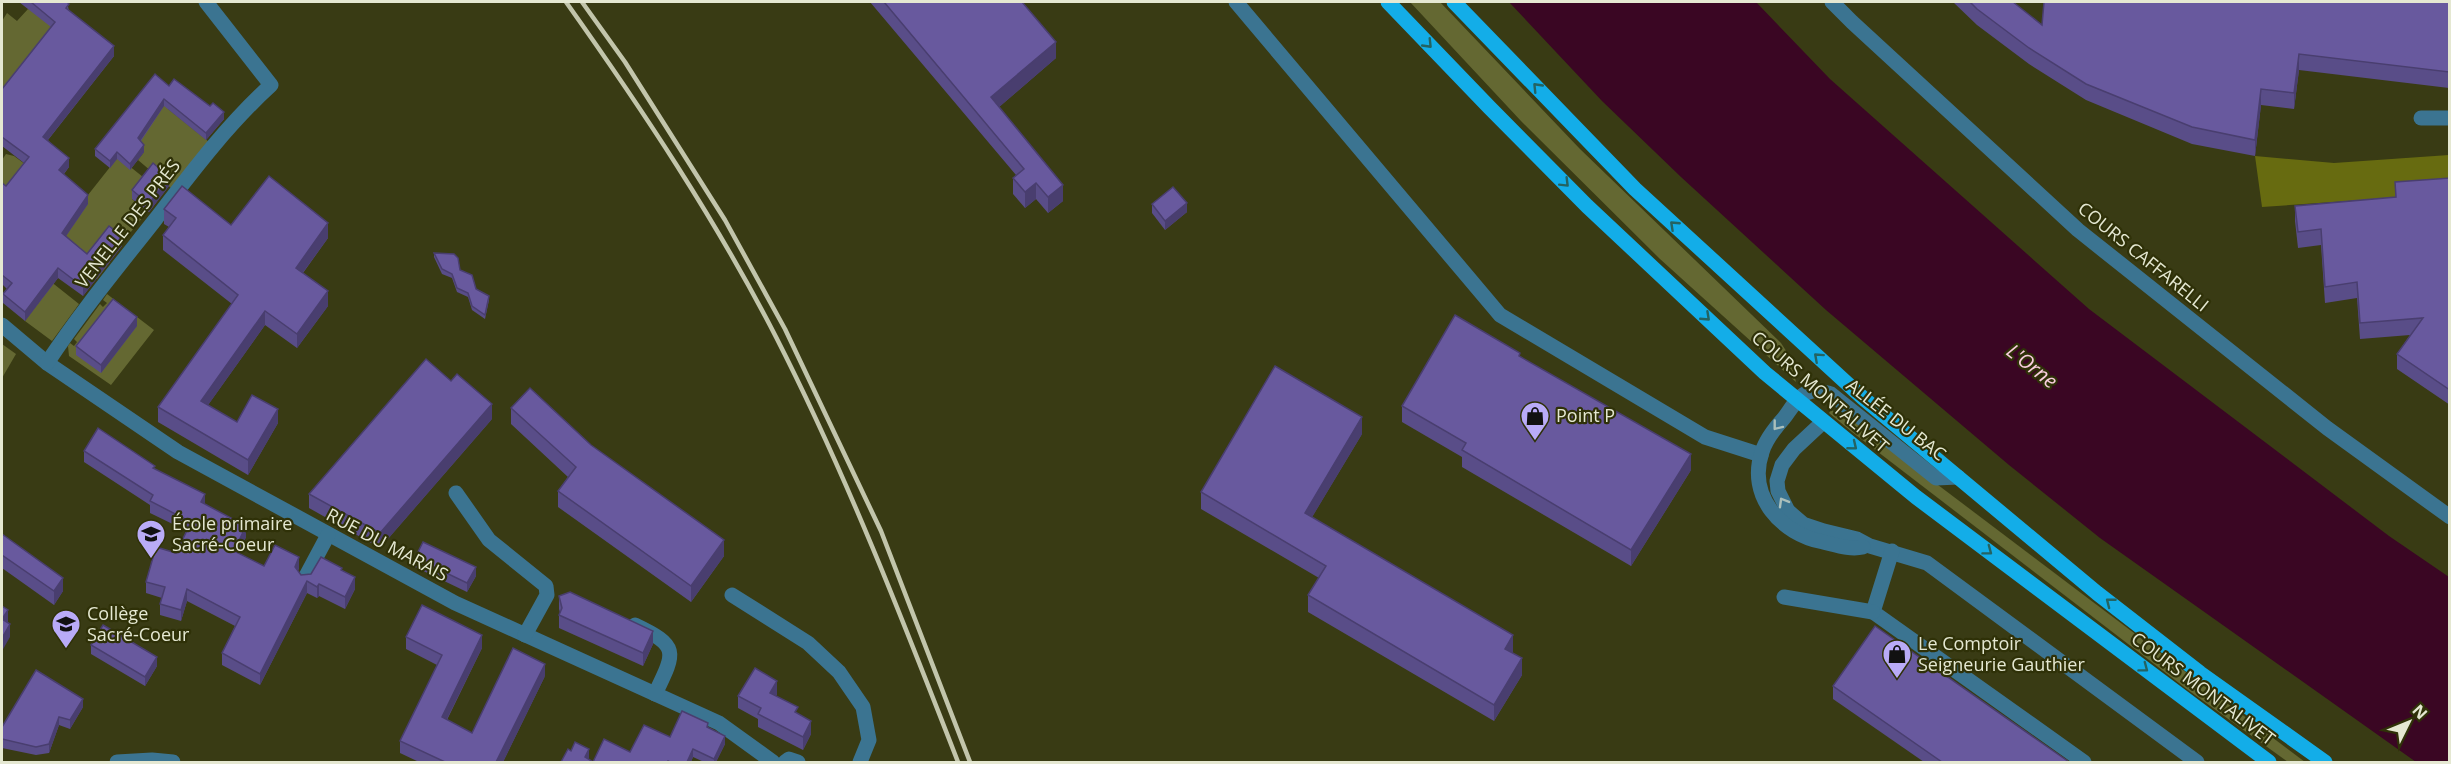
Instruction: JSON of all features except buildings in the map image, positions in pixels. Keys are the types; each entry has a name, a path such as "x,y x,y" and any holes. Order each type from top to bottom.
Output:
{"main road":[{"name":"COURS MONTALIVET","path":"1388,2 1587,206 1797,400 1941,516 2269,762"},
{"name":"COURS MONTALIVET","path":"1454,2 1635,189 1839,375 2097,593 2172,651 2325,762"}],"street":[{"name":"VENELLE DES PRÉS","path":"47,363 102,287 242,112 271,85 206,2"},
{"path":"1236,2 1500,315 1705,437 1761,455"},
{"name":"COURS CAFFARELLI","path":"1832,2 2078,230 2327,428 2450,517"},
{"path":"2421,118 2450,118"},
{"name":"RUE DU MARAIS","path":"2,325 47,363 178,452 454,603 719,723 773,762"},
{"name":"ALLÉE DU BAC","path":"1797,400 1812,390 1831,394 1936,478 1958,477"},
{"path":"1797,400 1766,441 1761,455 1758,481 1763,498 1779,522 1811,540 1856,549 1870,546"},
{"path":"1823,422 1794,449 1782,465 1777,481 1778,491 1788,511 1803,524 1857,539 1870,546 1927,563 2197,762"},
{"path":"456,493 489,540 546,586 547,594 525,635"},
{"path":"305,578 328,535"},
{"path":"1873,612 1892,551"},
{"path":"732,595 808,643 839,672 863,707 869,740 860,762"},
{"path":"1784,597 1873,612 2085,762"},
{"path":"618,617 661,637 668,645 670,653 665,675 655,694"},
{"path":"785,762 789,759 798,762"},
{"path":"117,762 152,760 173,762"}],"green space":[{"path":"1410,2 1440,2 1580,149 1781,343 1790,357 1796,382 1660,259 1521,121"},
{"path":"28,9 61,23 2,97 2,21 7,13 17,21"},
{"path":"170,91 168,109 209,142 171,188 138,160 144,152 138,144"},
{"path":"6,154 14,156 29,167 2,192 2,160"},
{"path":"118,157 143,177 132,199 147,212 121,244 97,252 110,262 97,279 78,264 60,240 84,200"},
{"path":"40,273 79,304 52,341 25,321 40,301"},
{"path":"107,294 154,330 111,385 69,356 68,346 70,343 74,346 77,342 74,339 100,304 103,307 107,303 103,300"},
{"path":"2,344 16,354 2,378"},
{"path":"1831,410 1848,417 2305,762 2288,762 2188,690 1852,432 1829,413"}],"shaded area":[{"path":"2449,155 2449,194 2262,207 2255,156 2334,163"}],"water":[{"name":"L'Orne","path":"1509,2 1756,2 1830,79 2089,309 2389,536 2449,577 2449,762 2416,762 2100,538 2009,465 1826,310 1681,177 1602,101"}],"railway":[{"path":"566,2 677,166 729,250 776,337 850,494 958,762"},
{"path":"582,2 625,62 725,220 785,329 881,531 970,762"}],"place":[{"name":"Point P","path":"1535,442"},
{"name":"École primaire Sacré-Coeur","path":"151,560"},
{"name":"Collège Sacré-Coeur","path":"66,650"},
{"name":"Le Comptoir Seigneurie Gauthier","path":"1897,680"}]}
